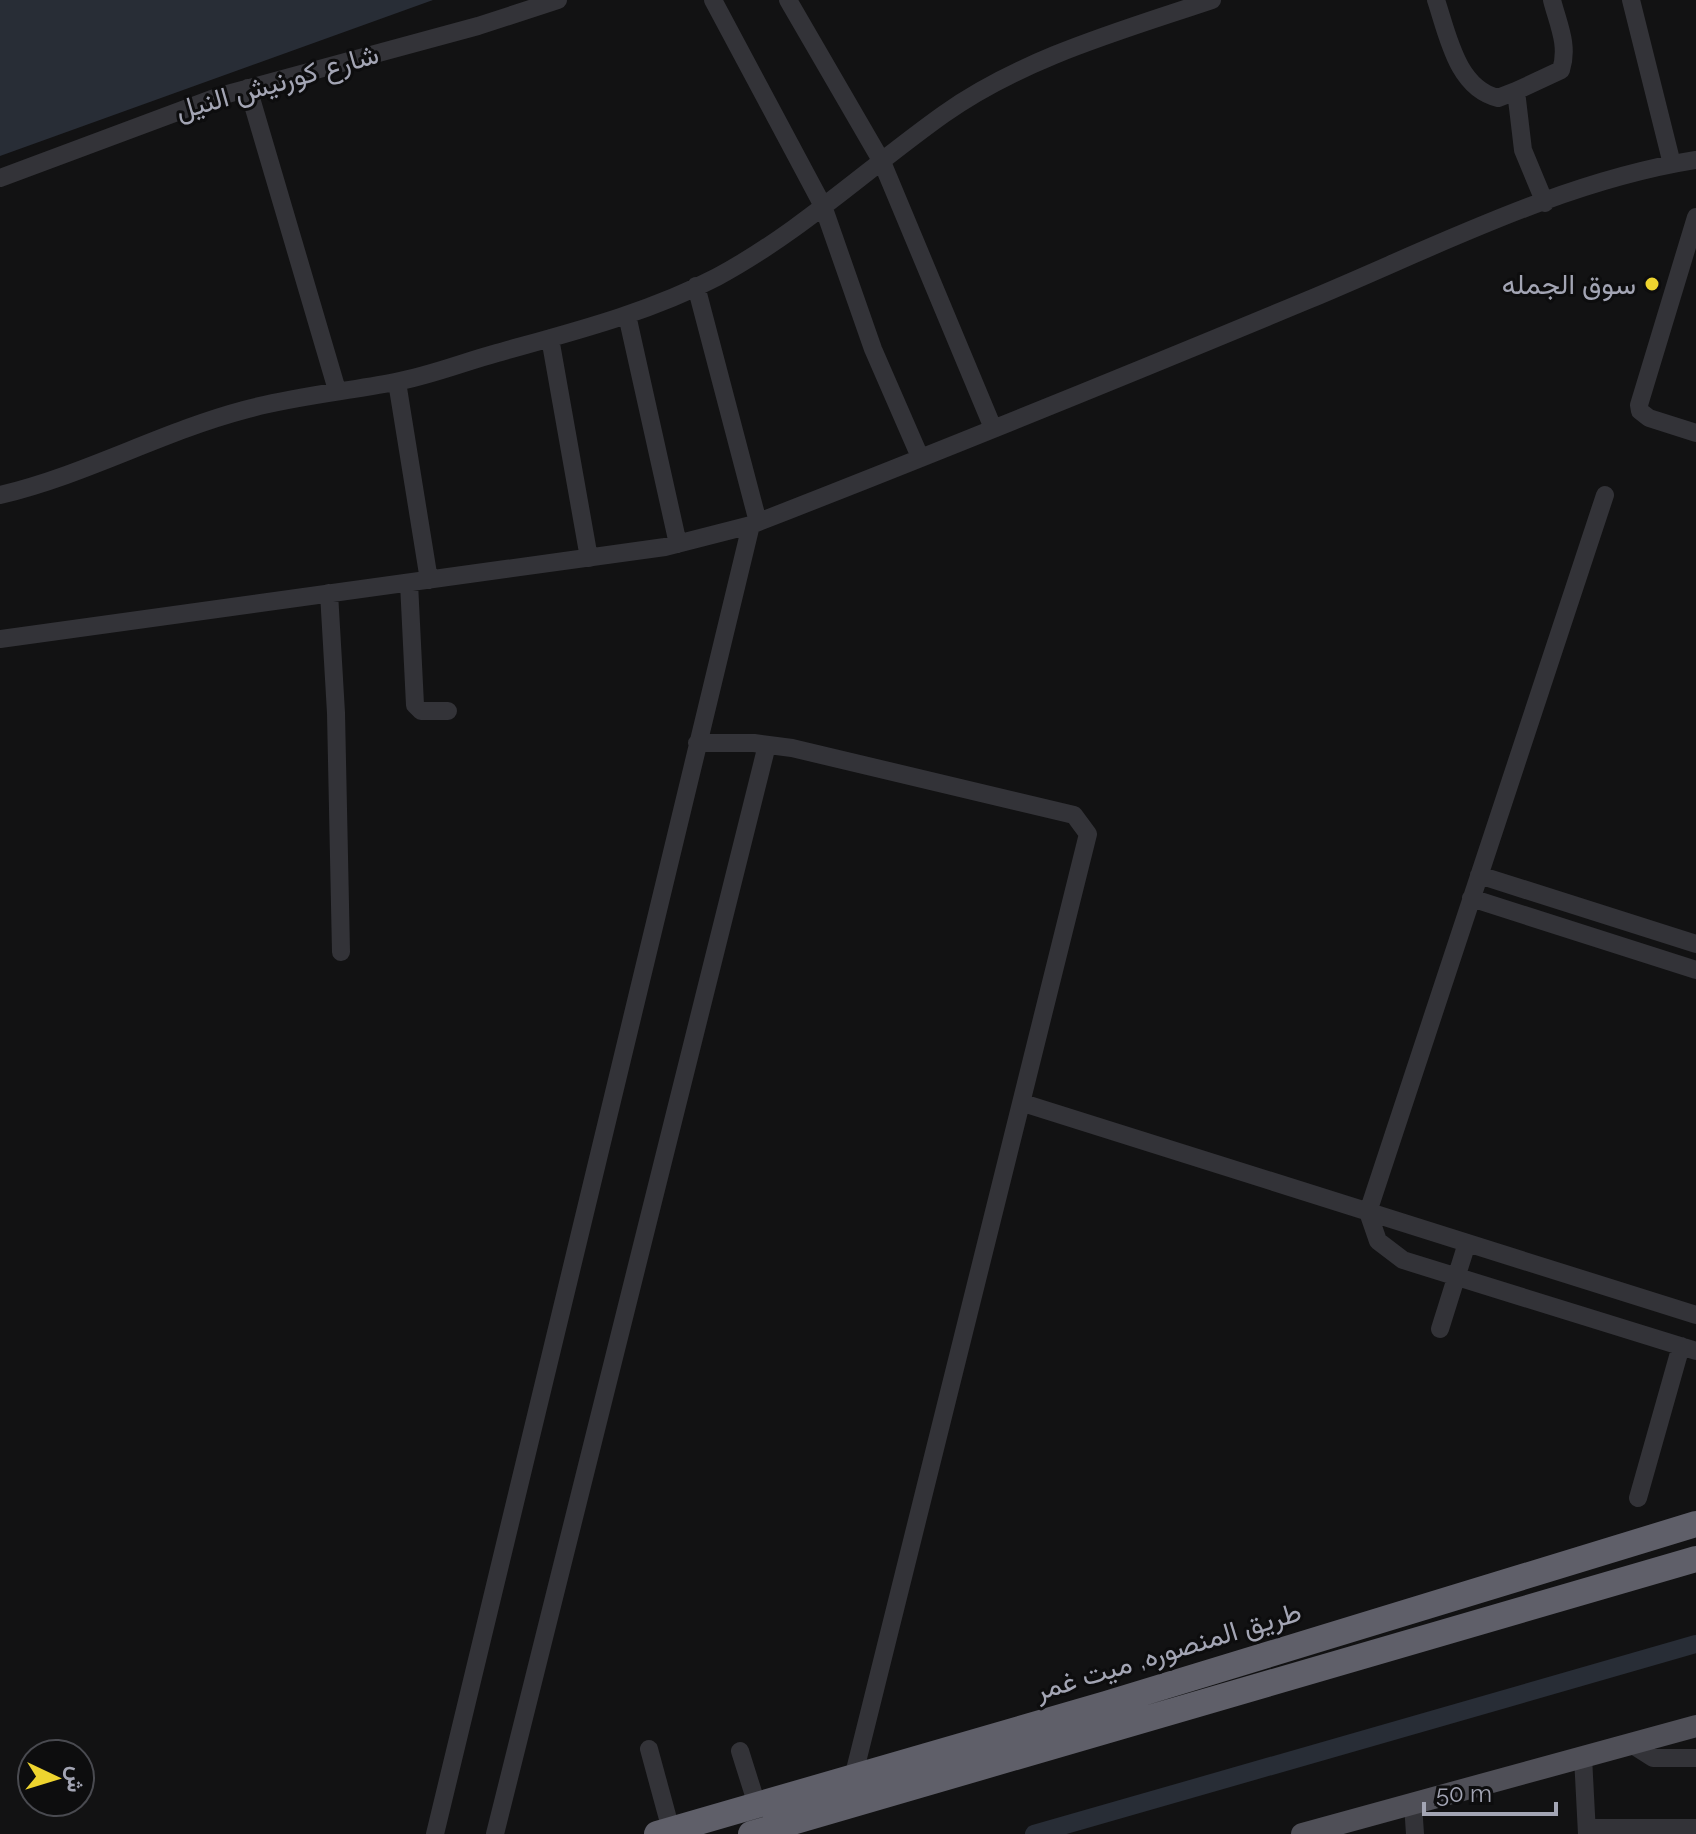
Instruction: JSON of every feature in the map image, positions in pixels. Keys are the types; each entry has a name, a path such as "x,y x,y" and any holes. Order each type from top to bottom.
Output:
{"highway":[{"name":"طريق المنصوره, ميت غمر","path":"664,1832 1696,1524"},
{"name":"طريق المنصوره, ميت غمر","path":"751,1834 1696,1559"}],"main road":[{"path":"1302,1834 1696,1726"}],"street":[{"name":"شارع كورنيش النيل","path":"0,178 248,88 478,26 558,0"},
{"path":"713,0 823,206 873,349 920,457"},
{"path":"788,0 882,162 993,428"},
{"path":"0,495 84,471 240,411 337,390 397,382 627,315 696,286 764,248 944,114 989,86 1079,45 1212,0"},
{"path":"1436,0 1451,47 1472,87 1498,98 1561,70 1565,47 1552,0"},
{"path":"1631,0 1672,164"},
{"path":"248,88 337,390"},
{"path":"1516,91 1523,150 1545,203"},
{"path":"0,639 589,558 678,544 754,524 1545,203 1672,164 1696,160"},
{"path":"1696,217 1687,273 1639,405 1640,411 1649,418 1696,433"},
{"path":"435,1834 697,743 754,524 696,286"},
{"path":"627,315 678,544"},
{"path":"550,338 589,558"},
{"path":"397,382 429,580"},
{"path":"1605,495 1368,1212 1371,1227 1389,1253 1456,1277 1688,1348 1638,1498"},
{"path":"409,583 415,705 421,711 448,711"},
{"path":"329,593 336,713 341,952"},
{"path":"697,743 767,745 1045,808 1081,820 1088,843 853,1778"},
{"path":"495,1834 767,745"},
{"path":"1479,875 1696,944"},
{"path":"1471,898 1696,970"},
{"path":"1023,1103 1696,1315"},
{"path":"1440,1329 1467,1243"},
{"path":"1655,1338 1665,1305"},
{"path":"1631,1744 1653,1758 1696,1758"},
{"path":"649,1749 664,1832"},
{"path":"740,1751 757,1805"},
{"path":"1583,1757 1587,1831 1696,1828"},
{"path":"1413,1804 1415,1834"}],"shaded area":[{"path":"0,0 433,0 0,156"}],"waterway":[{"path":"1034,1834 1696,1644"}],"place":[{"name":"سوق الجمله","path":"1652,284"}]}
